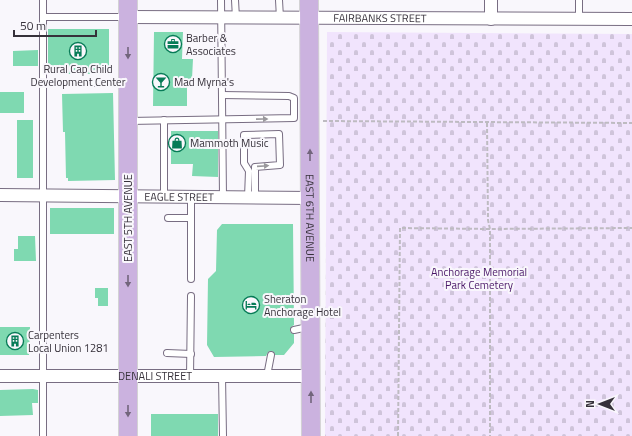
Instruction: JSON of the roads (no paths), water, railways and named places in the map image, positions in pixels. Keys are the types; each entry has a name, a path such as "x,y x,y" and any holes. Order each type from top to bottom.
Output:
{"main road":[{"name":"EAST 6TH AVENUE","path":"309,0 310,198 302,329 310,376 311,436"},
{"name":"EAST 5TH AVENUE","path":"128,8 128,436"}],"street":[{"path":"490,19 491,0"},
{"name":"FAIRBANKS STREET","path":"128,8 221,18 632,19"},
{"name":"EAGLE STREET","path":"0,195 310,198"},
{"name":"DENALI STREET","path":"0,376 310,376"}],"lane":[{"path":"43,0 43,436"},
{"path":"221,0 223,197"},
{"path":"236,0 236,18"},
{"path":"280,0 280,18"},
{"path":"579,0 580,19"},
{"path":"43,17 128,8"},
{"path":"43,83 128,83"},
{"path":"128,121 294,118 294,98 289,96 222,95"},
{"path":"164,120 164,196"},
{"path":"279,134 280,165 255,167 252,197 249,171 244,163 244,135 279,134"},
{"path":"191,197 191,279"},
{"path":"168,218 190,218"},
{"path":"190,376 191,296"},
{"path":"167,353 190,354"},
{"path":"267,376 271,355"},
{"path":"222,376 223,436"}],"place":[{"name":"Barber & Associates","path":"173,44"},
{"name":"Rural Cap Child Development Center","path":"78,51"},
{"name":"Mad Myrna's","path":"161,82"},
{"name":"Mammoth Music","path":"177,143"},
{"name":"Sheraton Anchorage Hotel","path":"251,305"},
{"name":"Carpenters Local Union 1281","path":"15,341"}],"park label":[{"name":"Anchorage Memorial Park Cemetery","path":"479,278"}]}
